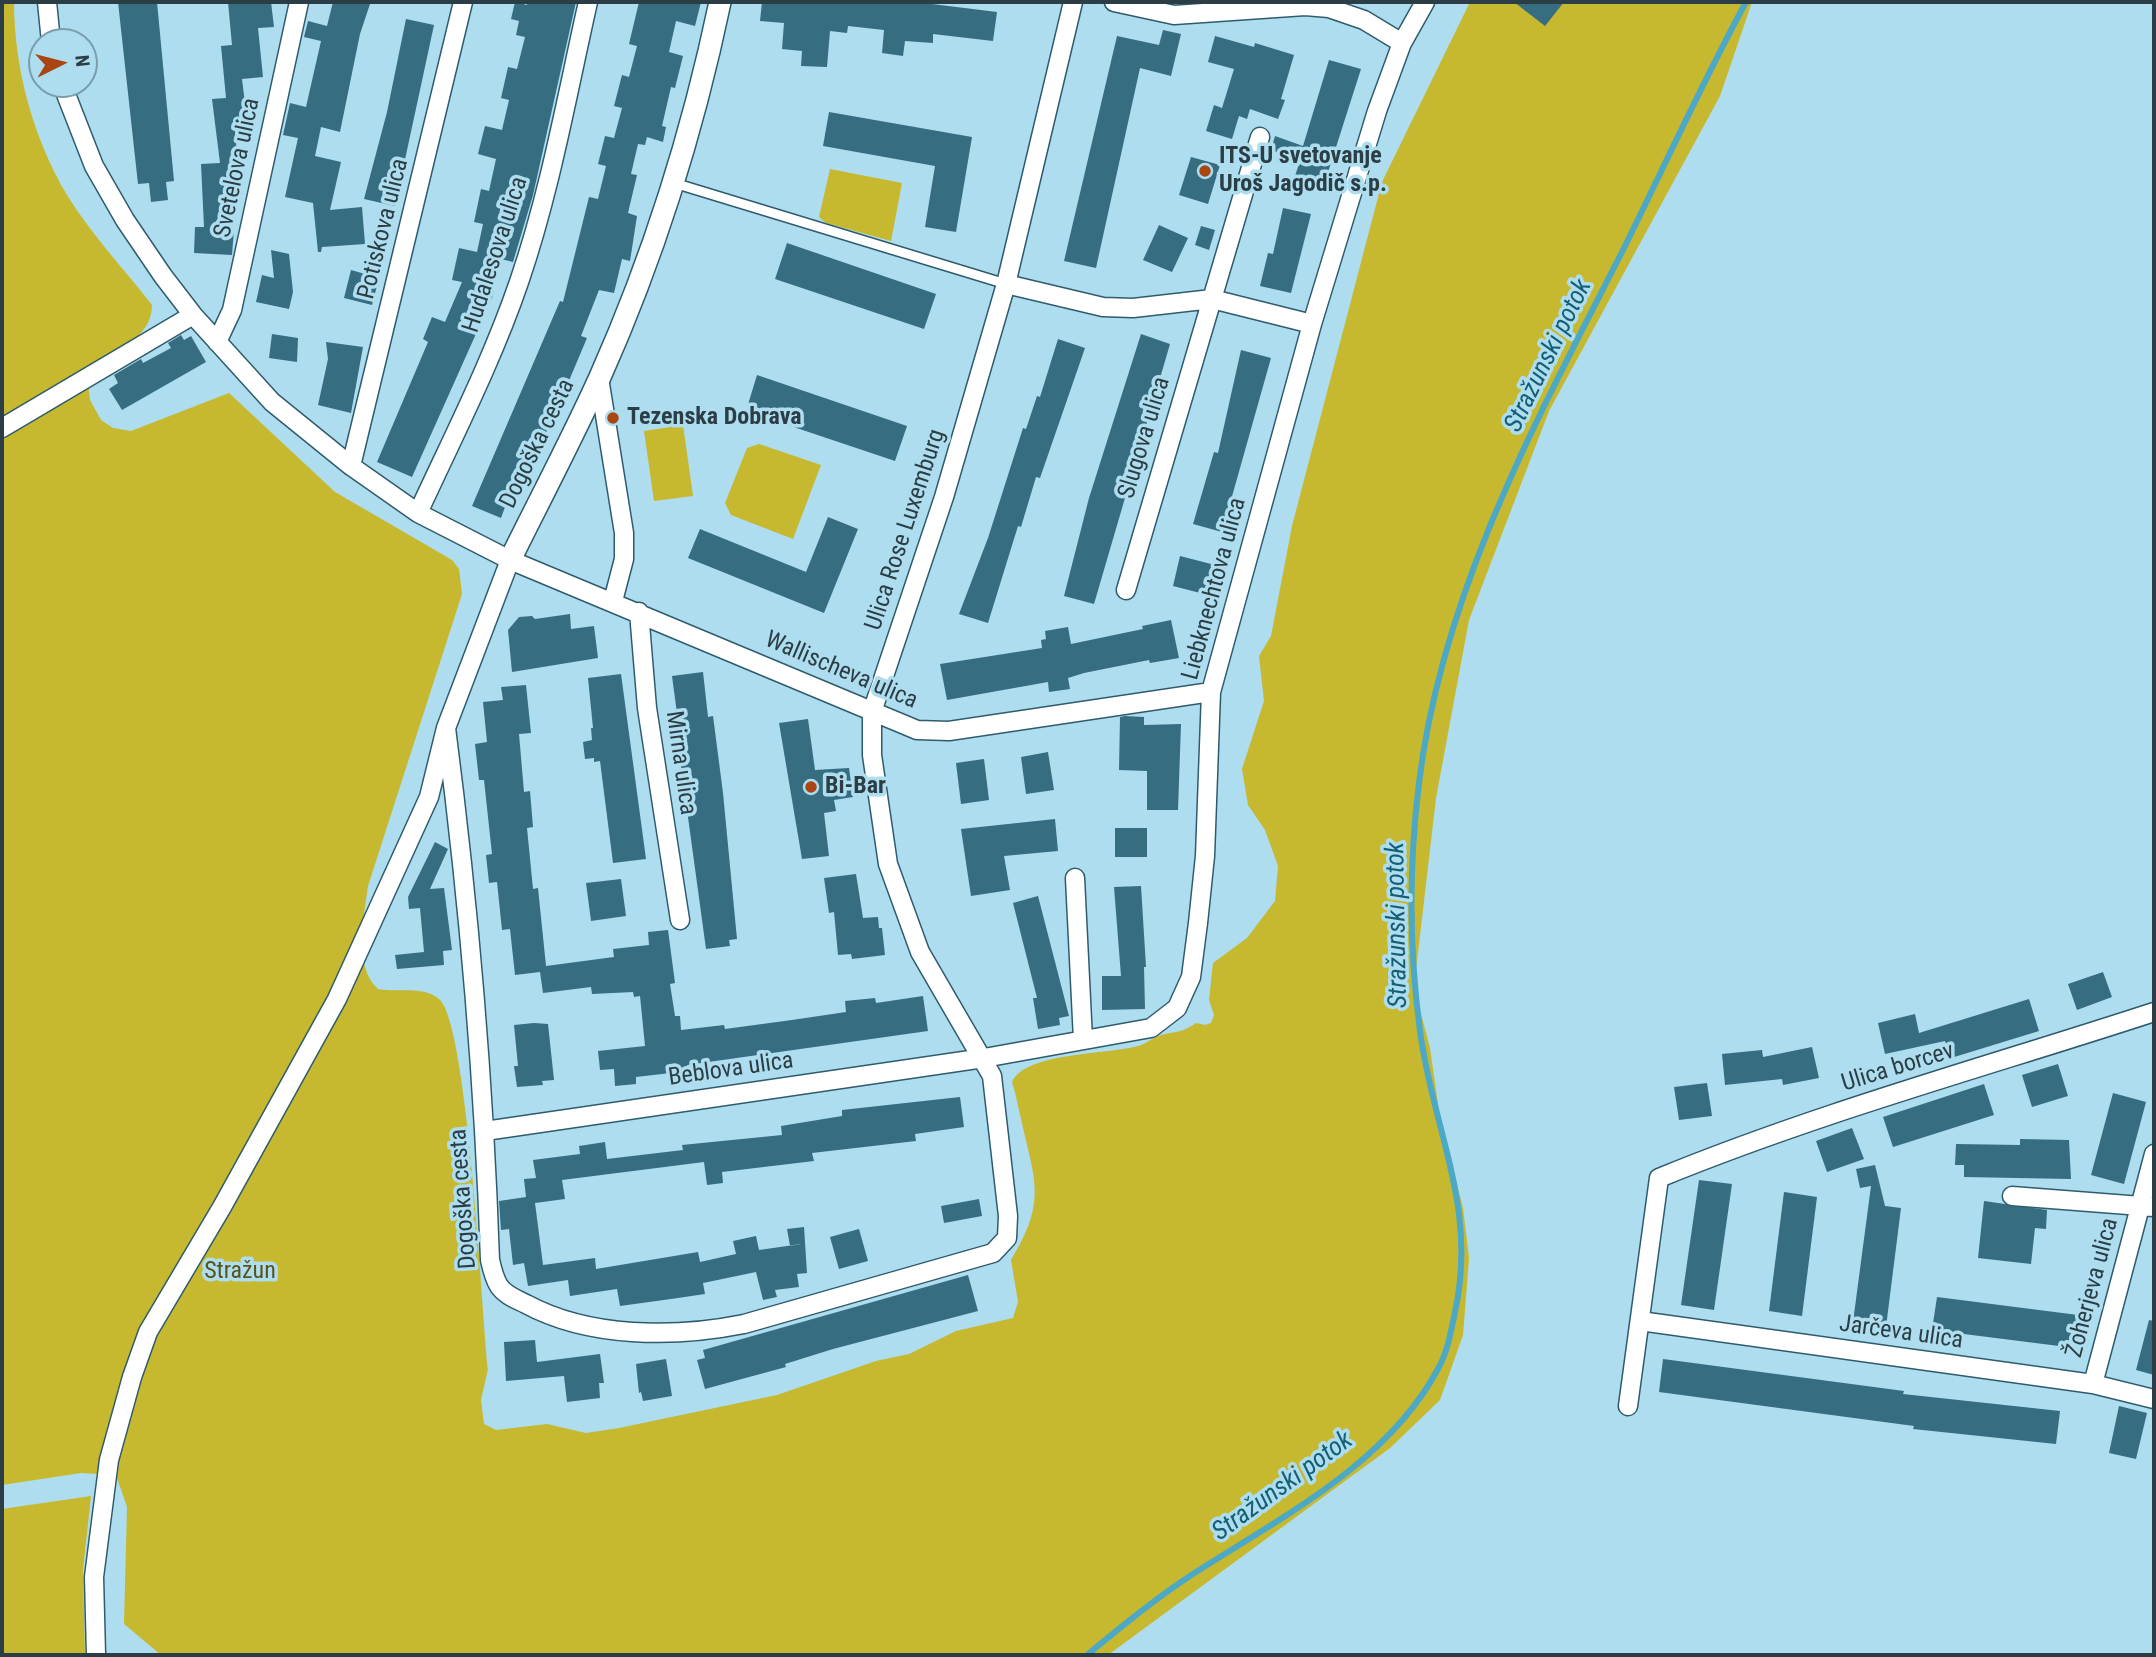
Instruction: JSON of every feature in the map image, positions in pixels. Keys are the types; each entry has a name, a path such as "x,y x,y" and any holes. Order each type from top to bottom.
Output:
{"street":[{"path":"47,2 50,28"},
{"name":"Svetelova ulica","path":"217,342 232,310 299,2"},
{"name":"Potiskova ulica","path":"351,467 463,2"},
{"name":"Hudalesova ulica","path":"418,513 501,330 519,283 534,233 587,2"},
{"name":"Dogoška cesta","path":"96,1655 94,1577 109,1460 132,1377 148,1332 222,1208 337,999 429,797 446,728 510,559 599,378 642,276 674,183 699,98 720,2"},
{"name":"Ulica Rose Luxemburg","path":"984,1058 920,952 888,864 872,755 872,712 944,497 1006,284 1073,2"},
{"path":"1114,2 1174,15 1305,6 1329,8 1364,20 1402,43"},
{"name":"Liebknechtova ulica","path":"984,1058 1151,1028 1167,1018 1187,992 1194,964 1205,856 1211,692 1312,324 1377,111 1402,43 1424,2"},
{"name":"Wallischeva ulica","path":"67,98 94,166 125,220 193,315 272,402 351,467 418,513 510,559 917,730 949,731 1211,692"},
{"name":"Slugova ulica","path":"1126,590 1260,137"},
{"path":"1006,284 1103,307 1133,308 1212,299 1312,324"},
{"path":"2,428 193,315"},
{"path":"599,378 624,533 622,570 614,601"},
{"name":"Mirna ulica","path":"639,612 647,708 680,920"},
{"name":"Dogoška cesta","path":"446,728 471,930 485,1131 490,1260 494,1275 505,1293 537,1310 591,1326 627,1331 721,1328 993,1253 1007,1238 1008,1216 992,1076 984,1058"},
{"path":"1075,878 1083,1040"},
{"name":"Ulica borcev","path":"1640,1321 1659,1178 1741,1144 1820,1117 2154,1012"},
{"name":"Beblova ulica","path":"485,1131 984,1058"},
{"name":"Žoherjeva ulica","path":"2093,1384 2148,1206 2154,1154"},
{"name":"Žoherjeva ulica","path":"2012,1196 2148,1206"},
{"path":"1628,1406 1640,1321"},
{"name":"Jarčeva ulica","path":"1640,1321 2093,1384 2154,1399"}],"lane":[{"path":"674,183 1006,284"}],"green space":[{"name":"Stražun","path":"2,2 14,2 22,77 35,126 55,173 86,224 152,305 150,317 138,336 129,344 86,367 90,400 101,420 113,428 131,431 229,393 335,492 452,560 459,569 462,594 368,886 363,955 365,968 378,989 419,991 434,995 440,1000 450,1022 466,1114 478,1234 488,1369 481,1400 484,1424 496,1430 547,1424 586,1433 777,1395 876,1361 909,1354 956,1331 1013,1318 1018,1302 1011,1260 1030,1222 1035,1191 1012,1082 1020,1072 1051,1059 1128,1048 1184,1030 1196,1023 1211,1023 1214,1015 1209,1000 1213,963 1247,938 1275,901 1278,866 1265,830 1248,805 1242,769 1264,701 1259,656 1271,636 1292,526 1382,182 1470,2 1752,2 1720,96 1549,411 1469,620 1436,798 1414,987 1430,1048 1440,1118 1463,1208 1469,1258 1463,1335 1440,1400 1390,1448 1108,1655 161,1655 124,1624 127,1507 116,1475 81,1473 2,1485"},
{"path":"830,169 902,183 891,241 826,223 819,217"},
{"path":"683,425 693,496 654,501 644,431"},
{"path":"759,444 821,465 793,539 731,515 725,503 747,448"},
{"path":"91,1496 83,1570 85,1655 2,1655 2,1509"}],"building":[{"path":"118,2 157,2 174,181 166,182 168,200 151,202 149,183 138,184"},
{"path":"228,2 271,2 274,27 258,28 263,77 242,79 248,128 235,129 240,196 228,197 226,228 234,229 232,255 194,253 195,227 204,227 201,164 220,163 212,99 226,98 221,46 232,45"},
{"path":"333,2 370,4 360,34 340,132 321,127 315,156 341,162 330,210 362,207 365,244 322,247 321,252 318,252 313,203 285,197 298,138 283,135 290,103 306,107 321,41 304,37 308,21 327,26"},
{"path":"515,2 527,5 527,2 576,2 533,195 513,262 501,259 492,298 412,477 377,462 428,342 423,339 432,317 445,322 462,282 452,280 459,248 477,252 483,224 474,222 481,189 489,191 496,159 478,154 485,126 502,130 509,100 501,98 508,67 517,69 525,37 516,35 519,21 511,19"},
{"path":"639,2 701,2 695,26 676,21 669,52 683,56 675,88 671,87 662,126 666,127 663,142 647,137 645,145 638,144 631,174 637,175 628,213 637,216 630,261 622,259 614,293 599,290 581,336 587,338 557,409 516,499 509,496 501,518 472,506 560,301 563,302 589,197 598,199 606,166 598,164 605,136 614,138 622,108 614,106 622,75 629,77 637,46 629,44"},
{"path":"762,2 916,2 997,12 993,41 933,34 933,43 905,41 903,56 882,53 884,30 848,26 847,33 830,31 827,67 801,66 802,51 782,49 784,23 760,21"},
{"path":"1514,2 1564,2 1545,26"},
{"path":"406,19 434,25 395,206 364,199 387,112"},
{"path":"1163,30 1181,34 1171,76 1140,68 1096,268 1064,261 1117,36 1159,45"},
{"path":"1215,36 1254,47 1255,43 1294,55 1281,99 1285,100 1278,119 1250,109 1247,119 1239,116 1232,139 1206,131 1214,105 1222,108 1234,69 1208,62"},
{"path":"1329,60 1361,69 1322,191 1293,182 1300,161 1271,150 1275,136 1303,146"},
{"path":"829,112 972,137 956,232 925,227 935,166 823,146"},
{"path":"1191,157 1220,165 1208,204 1179,195"},
{"path":"1283,208 1311,214 1291,293 1260,286 1268,253 1273,254"},
{"path":"1159,225 1188,238 1172,272 1143,260"},
{"path":"1201,226 1215,230 1209,250 1195,245"},
{"path":"787,243 936,294 924,329 775,279"},
{"path":"271,250 289,254 293,292 289,309 256,302 262,275 274,278"},
{"path":"351,270 379,278 372,305 344,298"},
{"path":"272,334 298,338 297,362 269,358"},
{"path":"1141,334 1170,344 1094,604 1064,596 1089,498"},
{"path":"181,335 184,340 191,336 206,362 122,410 109,389 118,383 114,375 141,359 143,363 171,348 168,343"},
{"path":"1058,339 1085,348 1040,478 1036,477 1021,527 1018,526 988,623 959,614 988,538 1023,428 1026,429 1037,396 1040,397"},
{"path":"326,342 363,347 351,413 318,405 328,359"},
{"path":"1241,350 1271,358 1222,532 1193,524 1214,452 1218,453"},
{"path":"757,375 907,426 895,461 746,411"},
{"path":"828,517 858,529 824,613 688,558 700,529 806,572"},
{"path":"1180,556 1215,565 1208,595 1173,586"},
{"path":"570,614 571,629 594,626 598,658 512,672 508,630 519,617 532,616 535,619"},
{"path":"1171,620 1179,658 1150,663 1149,660 1084,673 1068,678 1070,689 1049,692 1048,682 947,700 940,664 1042,648 1041,640 1046,639 1045,631 1068,627 1071,644 1143,629 1142,626"},
{"path":"703,672 708,717 713,716 723,793 737,939 729,940 730,946 706,949 675,722 678,721 672,676"},
{"path":"621,674 646,859 613,863 600,761 594,762 594,758 585,759 583,742 592,740 593,728 588,678"},
{"path":"526,685 531,733 519,734 524,792 530,791 533,827 527,828 533,889 538,888 546,966 614,957 613,949 649,945 648,932 668,930 675,983 670,984 675,1016 680,1016 681,1030 724,1025 725,1029 846,1012 845,1001 875,998 876,1003 923,996 928,1031 687,1065 688,1071 636,1077 636,1084 615,1086 614,1069 600,1070 598,1051 645,1046 640,996 634,997 633,992 592,994 591,987 543,993 540,972 515,975 510,929 502,930 497,882 489,883 486,855 492,854 484,780 479,780 475,744 487,742 483,702 503,700 501,687"},
{"path":"1120,717 1144,717 1144,725 1181,724 1178,810 1147,810 1147,771 1119,770"},
{"path":"808,719 815,770 849,768 853,797 834,800 836,811 824,813 829,856 802,859 779,723"},
{"path":"1048,752 1054,790 1026,794 1021,757"},
{"path":"984,759 989,800 961,804 956,763"},
{"path":"1055,819 1058,851 1004,856 1010,890 971,896 961,829"},
{"path":"1115,828 1147,828 1147,857 1115,857"},
{"path":"435,842 448,849 430,889 444,888 452,950 443,951 444,965 397,969 395,955 424,952 420,908 409,909 408,897"},
{"path":"856,874 863,918 878,917 885,955 852,959 851,954 838,955 834,912 829,913 824,878"},
{"path":"621,879 626,916 591,921 586,883"},
{"path":"1141,886 1146,967 1145,1009 1102,1010 1102,976 1121,976 1114,887"},
{"path":"1038,896 1069,1016 1059,1018 1060,1025 1038,1029 1033,998 1037,998 1013,903"},
{"path":"2103,972 2112,997 2077,1010 2068,984"},
{"path":"2029,999 2039,1031 1951,1058 1945,1041 1885,1054 1878,1023 1915,1014 1919,1033"},
{"path":"548,1024 554,1080 542,1081 543,1085 517,1087 514,1025"},
{"path":"1812,1047 1819,1078 1783,1085 1782,1079 1725,1085 1722,1054 1762,1050 1763,1057"},
{"path":"2058,1064 2068,1096 2032,1107 2022,1075"},
{"path":"1707,1083 1712,1116 1679,1120 1674,1087"},
{"path":"1984,1084 1994,1115 1893,1147 1883,1117"},
{"path":"2113,1093 2146,1102 2124,1184 2091,1175"},
{"path":"960,1097 964,1127 915,1134 916,1141 812,1153 814,1161 722,1172 723,1183 707,1185 704,1162 562,1180 565,1199 535,1203 543,1265 595,1258 596,1269 698,1252 700,1262 736,1254 733,1241 756,1236 759,1250 790,1246 787,1229 804,1227 807,1273 797,1274 799,1287 775,1290 777,1297 763,1300 756,1272 703,1283 705,1294 620,1306 617,1289 570,1296 568,1280 528,1286 524,1263 513,1265 509,1229 501,1230 499,1201 526,1197 524,1179 536,1178 533,1160 580,1154 579,1146 605,1142 607,1159 683,1150 682,1145 782,1135 781,1126 842,1116 842,1110"},
{"path":"1852,1128 1864,1159 1827,1172 1816,1141"},
{"path":"2020,1139 2069,1140 2071,1179 1964,1177 1964,1165 1955,1165 1956,1144 2020,1145"},
{"path":"1875,1165 1885,1206 1901,1208 1886,1327 1853,1322 1871,1186 1860,1188 1856,1169"},
{"path":"1699,1180 1732,1184 1714,1310 1681,1305"},
{"path":"1784,1192 1817,1197 1802,1316 1769,1311"},
{"path":"979,1199 982,1216 944,1223 941,1206"},
{"path":"1984,1201 2047,1210 2046,1229 2035,1228 2031,1264 1978,1258"},
{"path":"859,1229 868,1261 839,1269 830,1237"},
{"path":"968,1275 978,1311 833,1349 785,1364 786,1367 705,1389 697,1360 705,1358 703,1350"},
{"path":"1937,1297 2078,1315 2075,1348 1932,1330"},
{"path":"2149,1320 2154,1321 2154,1375 2136,1370"},
{"path":"535,1340 537,1362 600,1354 604,1383 599,1383 600,1398 567,1402 564,1376 506,1381 504,1342"},
{"path":"666,1359 672,1396 643,1401 641,1392 639,1393 636,1364"},
{"path":"1663,1359 1904,1391 1903,1394 2060,1411 2056,1444 1913,1429 1914,1426 1659,1392"},
{"path":"2119,1406 2147,1413 2136,1459 2109,1453"}],"waterway":[{"name":"Stražunski potok","path":"1087,1655 1166,1593 1330,1486 1362,1460 1392,1432 1418,1401 1442,1361 1449,1340 1461,1274 1461,1237 1451,1169 1420,1031 1412,907 1419,783 1431,712 1448,643 1497,508 1558,378 1746,2"}],"place":[{"name":"ITS-U svetovanje Uroš Jagodič s.p.","path":"1205,171"},
{"name":"Tezenska Dobrava","path":"613,418"},
{"name":"Bi-Bar","path":"811,787"}]}
